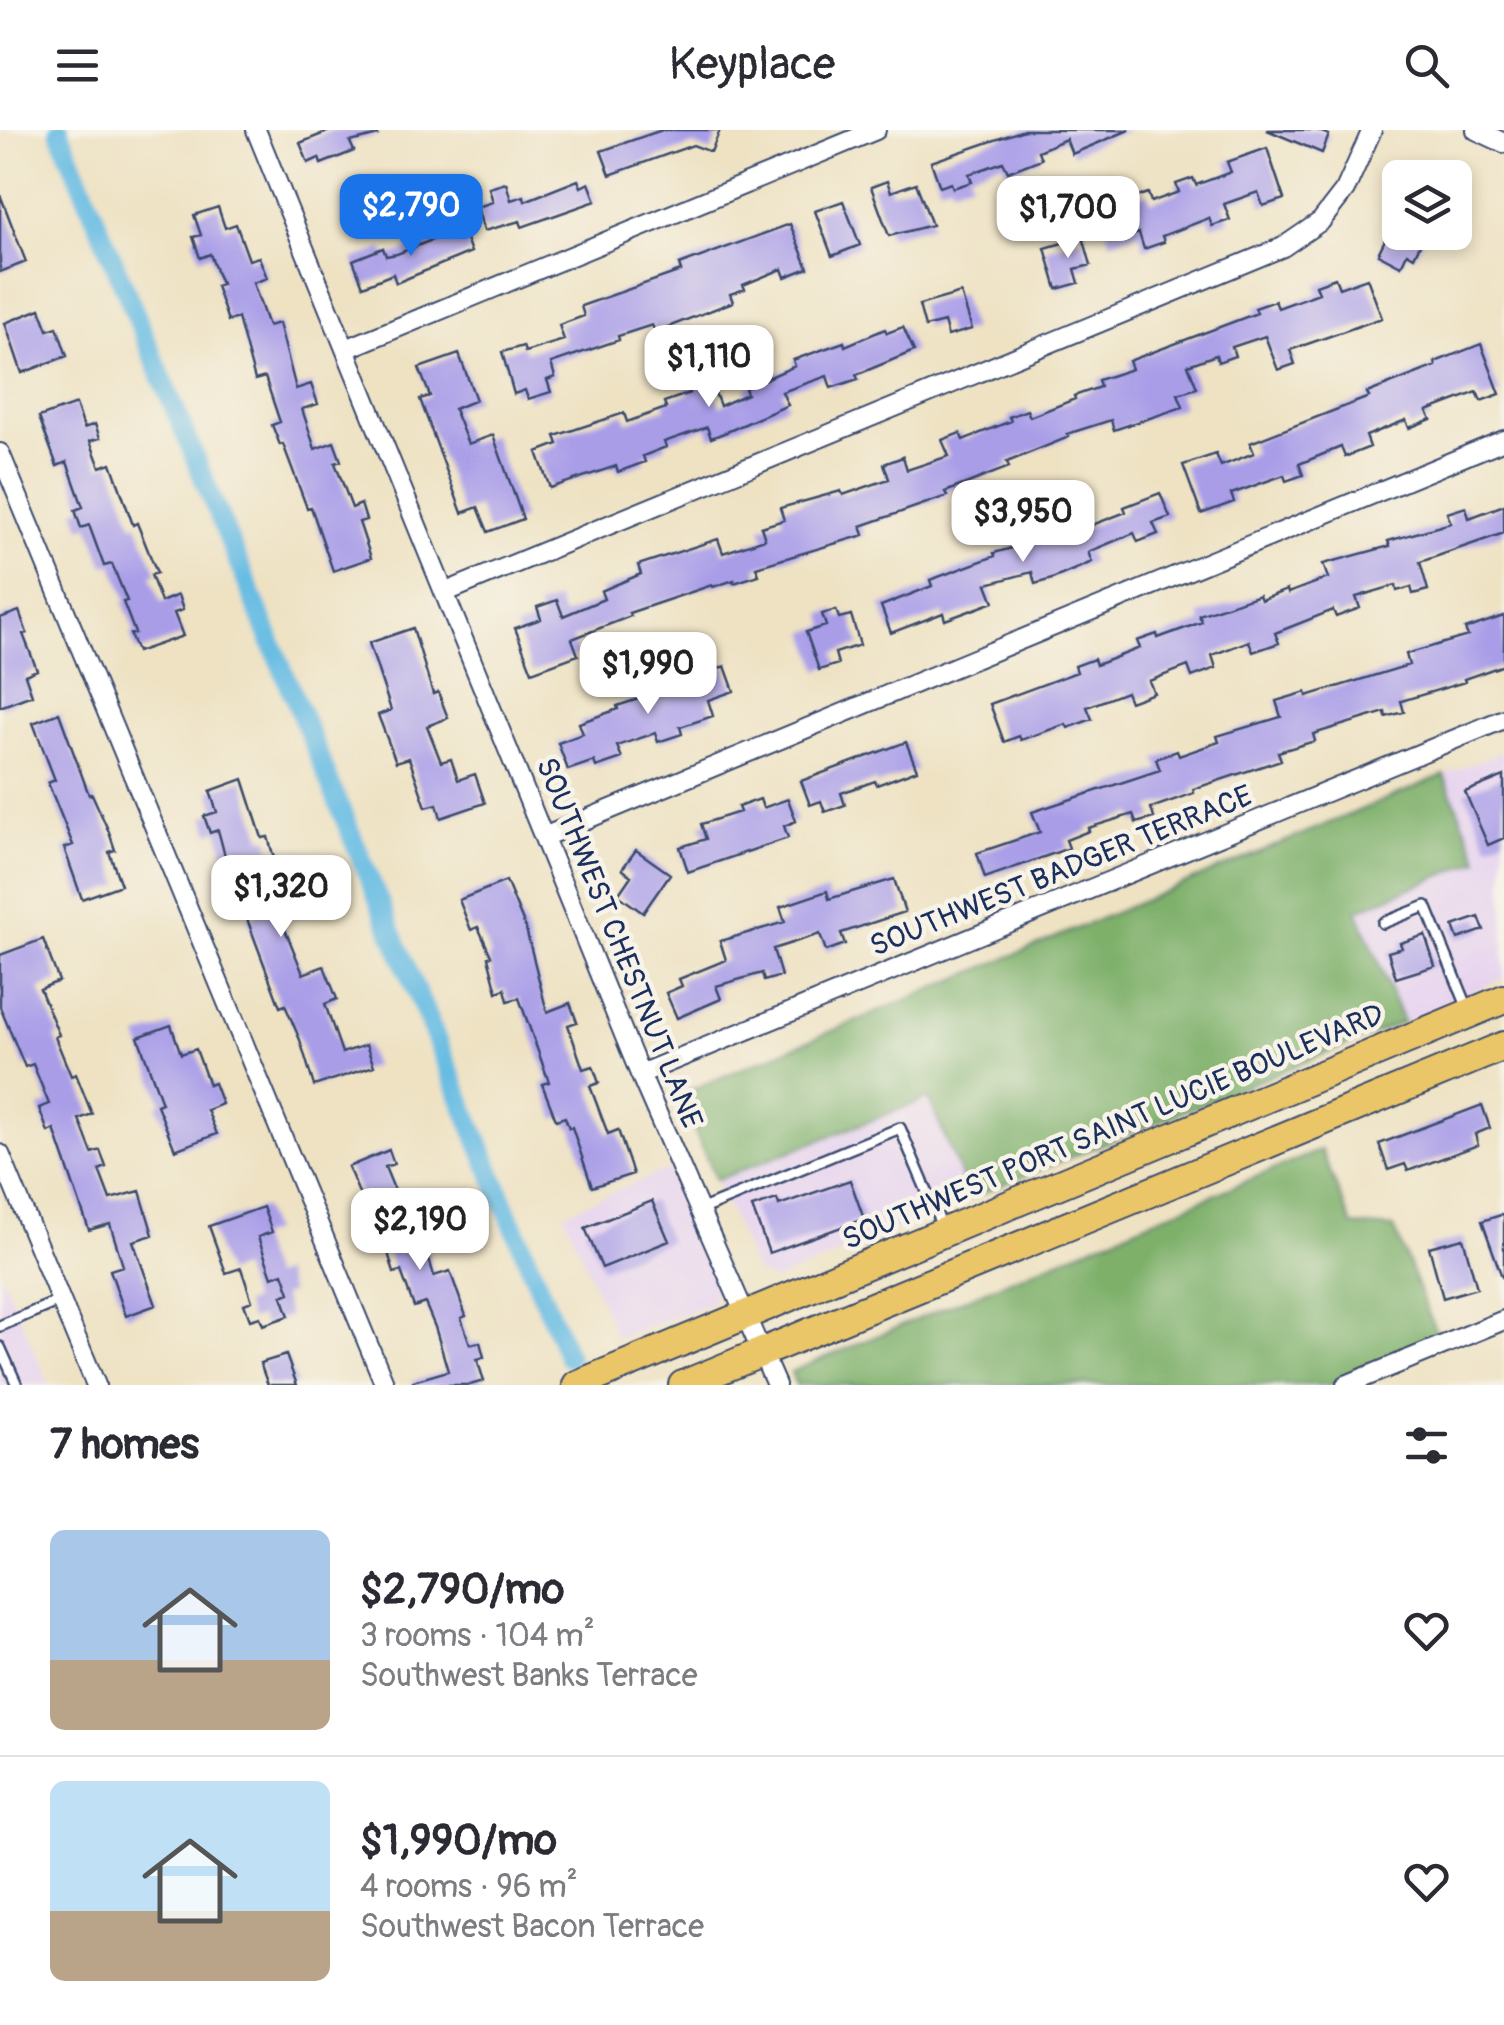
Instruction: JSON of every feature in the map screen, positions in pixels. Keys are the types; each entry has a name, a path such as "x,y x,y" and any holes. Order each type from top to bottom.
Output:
{"main road":[{"name":"SOUTHWEST PORT SAINT LUCIE BOULEVARD","path":"577,1385 1504,1000"},
{"path":"683,1385 1504,1046"}],"street":[{"name":"SOUTHWEST CHESTNUT LANE","path":"256,130 640,1074 776,1385"},
{"path":"346,348 876,130"},
{"path":"446,592 1283,247 1322,221 1346,190 1372,130"},
{"path":"1476,130 1504,143"},
{"path":"546,836 1504,440"},
{"path":"0,454 385,1385"},
{"name":"SOUTHWEST BADGER TERRACE","path":"640,1074 1504,719"},
{"path":"0,1154 96,1385"},
{"path":"1346,1385 1504,1320"}],"lane":[{"path":"1383,923 1426,906 1470,1014"},
{"path":"700,1210 900,1128 944,1232"},
{"path":"0,1326 60,1300"},
{"path":"0,1347 17,1385"}],"shaded area":[{"path":"1504,751 1504,978 1403,1022 1357,909 1478,860 1444,775"},
{"path":"929,1098 970,1198 774,1281 755,1271 716,1180"},
{"path":"668,1169 718,1279 711,1303 616,1338 564,1213"},
{"path":"0,1273 12,1298 49,1385 0,1385"}],"green space":[{"path":"1444,775 1479,860 1357,910 1403,1022 970,1198 929,1098 716,1180 679,1095"},
{"path":"1321,1150 1352,1225 1394,1228 1439,1340 1328,1385 796,1385 791,1372"}],"building":[{"path":"332,130 377,130 378,135 350,142 354,151 321,164 319,158 308,163 300,143"},
{"path":"662,130 720,130 711,152 693,145 610,175 601,151"},
{"path":"1024,130 1129,130 1072,154 1066,139 1038,151 1041,159 1008,172 1003,162 969,174 972,182 940,187 931,162"},
{"path":"1267,130 1317,130 1329,135 1322,153"},
{"path":"1267,148 1284,199 1263,206 1258,192 1224,204 1230,220 1212,226 1209,218 1162,236 1164,242 1144,249 1139,233 1110,242 1099,209 1148,193 1151,202 1179,192 1176,184 1193,178 1196,185 1231,172 1227,162"},
{"path":"578,180 581,187 589,183 596,201 522,227 520,221 484,231 477,207 493,202 489,188 506,183 511,200 524,196 525,201"},
{"path":"887,181 891,192 916,183 932,225 889,236 871,187"},
{"path":"0,198 26,262 0,272"},
{"path":"843,201 860,245 832,256 815,211"},
{"path":"218,207 225,228 236,224 249,260 259,257 267,278 253,283 268,326 279,323 296,389 311,384 318,404 302,409 315,449 334,442 341,461 335,463 352,508 361,504 366,520 359,522 371,558 333,571 311,507 307,508 272,425 280,422 265,377 255,380 238,318 228,321 210,254 200,258 193,237 201,235 194,215"},
{"path":"790,224 808,268 785,277 782,269 743,285 745,289 730,294 733,302 655,332 652,325 618,336 619,340 551,363 555,377 547,380 551,392 528,399 525,390 514,394 502,352 523,346 525,352 564,340 559,325 584,316 581,306 681,271 679,265"},
{"path":"452,232 454,238 464,234 471,252 396,283 393,274 363,286 353,260 383,248 386,256 397,254"},
{"path":"1083,237 1091,265 1075,269 1079,283 1057,289 1045,248"},
{"path":"1382,246 1382,250 1417,250 1414,257 1407,253 1401,266 1378,254"},
{"path":"1335,278 1339,288 1367,278 1382,318 1290,350 1295,364 1278,370 1265,336 1232,347 1235,356 1218,362 1216,355 1188,365 1197,388 1178,394 1183,407 1114,430 1111,420 1067,434 1069,437 1007,462 1009,467 945,492 947,496 861,526 864,535 756,567 759,575 712,585 629,613 631,616 572,639 578,655 532,672 515,628 541,619 537,607 557,600 563,616 604,599 601,591 641,574 638,565 718,539 723,553 765,539 761,527 784,520 780,508 841,491 843,495 889,479 884,464 903,457 907,470 949,456 942,440 960,433 963,440 1011,421 1009,417 1027,410 1030,417 1075,399 1074,396 1100,387 1098,380 1132,369 1129,361 1257,313 1255,308 1275,301 1278,308 1319,293 1316,285"},
{"path":"961,293 972,329 948,336 944,322 925,327 919,305"},
{"path":"40,309 48,330 57,327 67,356 22,373 5,323"},
{"path":"903,327 914,351 856,375 858,379 831,388 827,376 782,392 788,405 729,431 711,438 707,427 664,442 666,447 643,456 645,462 618,472 616,466 550,488 537,452 558,444 555,436 624,413 627,422 666,408 664,402 690,393 684,377 706,369 720,406 747,394 745,388 795,366 793,360 844,342 845,346 885,329 887,333"},
{"path":"1481,344 1500,394 1481,401 1477,392 1427,411 1431,419 1409,428 1406,420 1366,436 1370,447 1345,457 1341,447 1299,464 1303,475 1286,481 1284,475 1231,494 1234,502 1201,514 1183,465 1216,454 1221,466 1254,453 1250,443 1369,397 1367,393"},
{"path":"459,354 476,400 454,409 468,444 493,435 523,519 488,532 478,507 462,513 420,399 430,396 419,368"},
{"path":"76,404 84,428 95,424 100,438 90,441 100,467 111,463 133,525 137,523 157,573 151,575 161,602 178,595 183,610 174,613 183,636 137,652 130,634 135,633 123,602 127,601 112,564 104,566 89,525 81,528 75,510 83,507 67,462 57,466 39,417"},
{"path":"1160,493 1170,517 1153,523 1158,534 1138,542 1134,533 1088,552 1092,562 1035,584 1032,572 987,584 994,602 945,620 943,613 891,633 881,606 932,586 930,580 995,556 994,553 1058,535 1056,531 1079,522 1082,529 1126,512 1124,507"},
{"path":"1504,505 1504,533 1420,562 1428,590 1413,594 1411,587 1397,591 1396,585 1356,597 1360,608 1336,617 1333,610 1275,633 1279,643 1253,652 1249,641 1212,655 1216,668 1192,677 1188,666 1149,681 1154,693 1130,702 1126,692 1087,707 1092,719 1004,742 990,704 1077,672 1075,666 1094,659 1096,665 1140,648 1137,641 1157,634 1158,638 1202,622 1199,615 1259,595 1261,600 1287,590 1288,593 1328,578 1323,564 1390,546 1388,541 1451,523 1447,513 1466,507 1469,518"},
{"path":"836,610 839,618 851,615 860,645 835,653 838,664 819,670 806,632 826,626 822,614"},
{"path":"19,611 37,670 25,675 32,695 0,707 0,618"},
{"path":"1504,616 1504,665 1464,679 1465,682 1401,701 1404,712 1386,717 1385,712 1313,734 1315,741 1278,752 1281,760 1193,789 1194,793 1151,808 1154,818 1136,823 1133,814 1088,828 1089,831 1066,840 1069,848 985,878 977,853 1040,832 1032,812 1160,770 1156,759 1177,751 1179,756 1219,742 1217,736 1281,717 1276,701 1306,692 1307,696 1409,665 1406,654 1468,636 1465,629"},
{"path":"413,628 433,694 438,692 448,718 427,726 441,762 451,759 458,780 475,774 485,803 441,818 437,804 426,807 409,758 396,762 378,715 391,710 369,643"},
{"path":"710,659 713,670 725,666 734,691 708,700 713,716 680,727 682,734 658,742 655,733 617,746 622,758 596,767 594,761 568,770 558,743 583,734 579,723 681,685 680,681 692,677 689,666"},
{"path":"59,713 89,795 92,794 109,832 115,850 109,852 121,885 82,899 64,848 73,845 48,783 55,780 33,723"},
{"path":"906,742 917,770 841,793 845,805 825,812 821,801 810,805 801,781"},
{"path":"1504,776 1504,838 1488,845 1465,792"},
{"path":"243,779 262,838 268,837 281,883 268,887 303,974 324,966 337,999 325,1004 342,1053 366,1045 374,1066 314,1086 300,1040 285,1005 280,1007 247,919 257,915 242,867 229,871 218,830 210,833 204,816 217,812 210,791"},
{"path":"760,799 763,808 788,799 796,821 784,826 788,838 688,872 680,847 706,839 701,824 740,812 738,807"},
{"path":"636,850 670,874 643,913 618,895 631,876 622,869"},
{"path":"894,879 905,912 841,933 845,944 826,951 820,934 773,949 781,976 764,981 762,973 716,986 721,999 677,1018 666,993 682,986 679,979 726,960 720,941 785,922 780,907 827,891 829,899"},
{"path":"506,881 526,929 547,1012 570,1003 577,1022 568,1025 583,1069 593,1066 599,1083 590,1086 608,1134 618,1130 633,1174 592,1187 572,1127 569,1128 565,1117 556,1120 542,1084 549,1082 519,998 508,1001 505,989 497,992 488,957 491,956 478,927 471,930 459,900"},
{"path":"1479,917 1484,930 1458,939 1453,926"},
{"path":"1425,935 1435,966 1396,978 1388,952 1402,948 1400,943"},
{"path":"43,939 59,981 40,989 71,1076 76,1074 92,1114 79,1119 92,1153 100,1150 106,1167 99,1170 110,1199 140,1191 153,1235 133,1241 156,1305 126,1316 110,1270 123,1266 110,1224 89,1230 54,1129 48,1132 39,1108 49,1104 33,1064 25,1067 0,1007 0,955"},
{"path":"171,1025 181,1054 196,1049 209,1085 214,1083 222,1104 207,1110 217,1134 175,1150 157,1105 162,1103 138,1037"},
{"path":"1482,1105 1490,1128 1475,1134 1478,1145 1408,1171 1405,1164 1388,1170 1379,1144"},
{"path":"389,1150 394,1164 385,1167 405,1216 416,1213 434,1276 450,1271 466,1316 461,1318 470,1344 480,1342 484,1357 477,1359 484,1381 470,1385 414,1385 413,1381 448,1371 435,1327 425,1303 414,1307 401,1271 394,1273 375,1208 367,1212 348,1167"},
{"path":"850,1180 864,1219 769,1253 752,1207 777,1199 779,1205"},
{"path":"652,1201 669,1241 602,1268 585,1228"},
{"path":"263,1207 272,1232 258,1237 272,1277 283,1273 290,1293 282,1296 289,1316 263,1325 260,1317 250,1320 244,1304 252,1301 241,1268 226,1273 209,1226"},
{"path":"1504,1214 1504,1277 1502,1277 1482,1221"},
{"path":"1463,1238 1477,1288 1443,1298 1429,1247"},
{"path":"286,1355 297,1385 268,1385 260,1363"}],"waterway":[{"path":"59,130 568,1357"}]}
